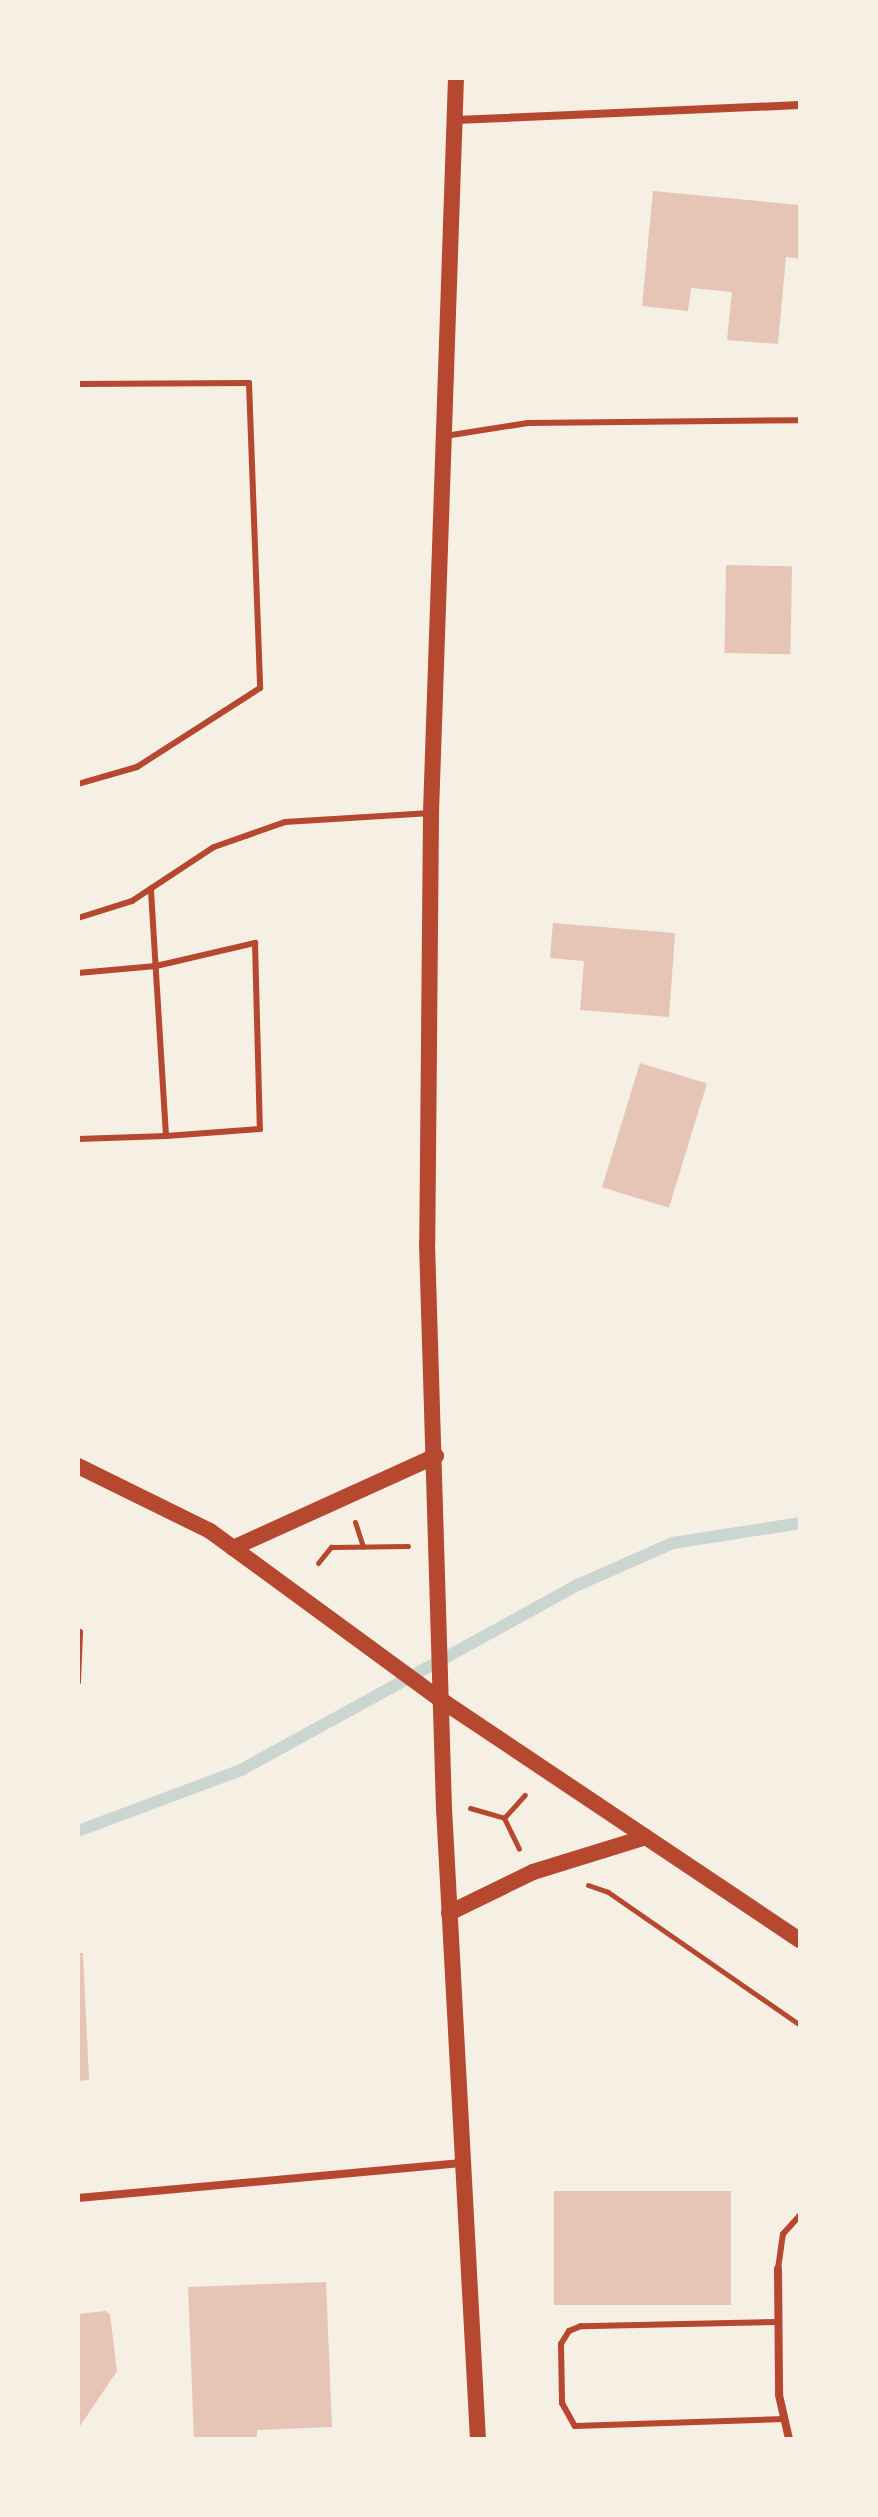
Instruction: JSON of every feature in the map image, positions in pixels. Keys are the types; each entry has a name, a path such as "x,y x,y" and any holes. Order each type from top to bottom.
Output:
{"main road":[{"path":"456,78 431,813 427,1243 440,1590 448,1708 449,1913 478,2439"},
{"path":"233,1548 436,1456"},
{"path":"78,1466 210,1531 448,1708 800,1940"},
{"path":"449,1913 533,1872 646,1837"}],"street":[{"path":"456,120 800,105"},
{"path":"78,2198 461,2163"},
{"path":"778,2269 779,2395 789,2439"}],"lane":[{"path":"78,384 249,383 260,688 137,767 78,784"},
{"path":"445,436 528,423 800,420"},
{"path":"78,918 132,901 214,847 285,822 431,813"},
{"path":"151,888 166,1136"},
{"path":"78,973 156,966 255,943 260,1129 78,1139"},
{"path":"78,1682 80,1632"},
{"path":"778,2269 783,2234 800,2215"},
{"path":"778,2322 581,2326 569,2331 561,2344 562,2403 575,2426 784,2419"}],"path":[{"path":"355,1521 363,1547"},
{"path":"318,1563 331,1547 408,1546"},
{"path":"504,1818 525,1795"},
{"path":"475,1808 504,1818 519,1849"},
{"path":"582,1883 608,1892 800,2025"}],"building":[{"path":"653,191 800,205 800,259 786,257 778,344 727,340 732,292 691,288 688,311 642,306"},
{"path":"726,565 792,566 790,654 724,653"},
{"path":"553,923 675,933 669,1017 580,1010 584,961 550,958"},
{"path":"640,1063 707,1083 669,1208 602,1187"},
{"path":"78,1953 83,1953 89,2080 78,2081"},
{"path":"554,2191 731,2191 731,2305 554,2305"},
{"path":"326,2282 332,2427 257,2430 257,2439 194,2439 188,2287"},
{"path":"105,2311 110,2314 117,2371 78,2429 78,2314"}],"waterway":[{"path":"78,1831 241,1770 580,1584 673,1543 800,1523"}]}
